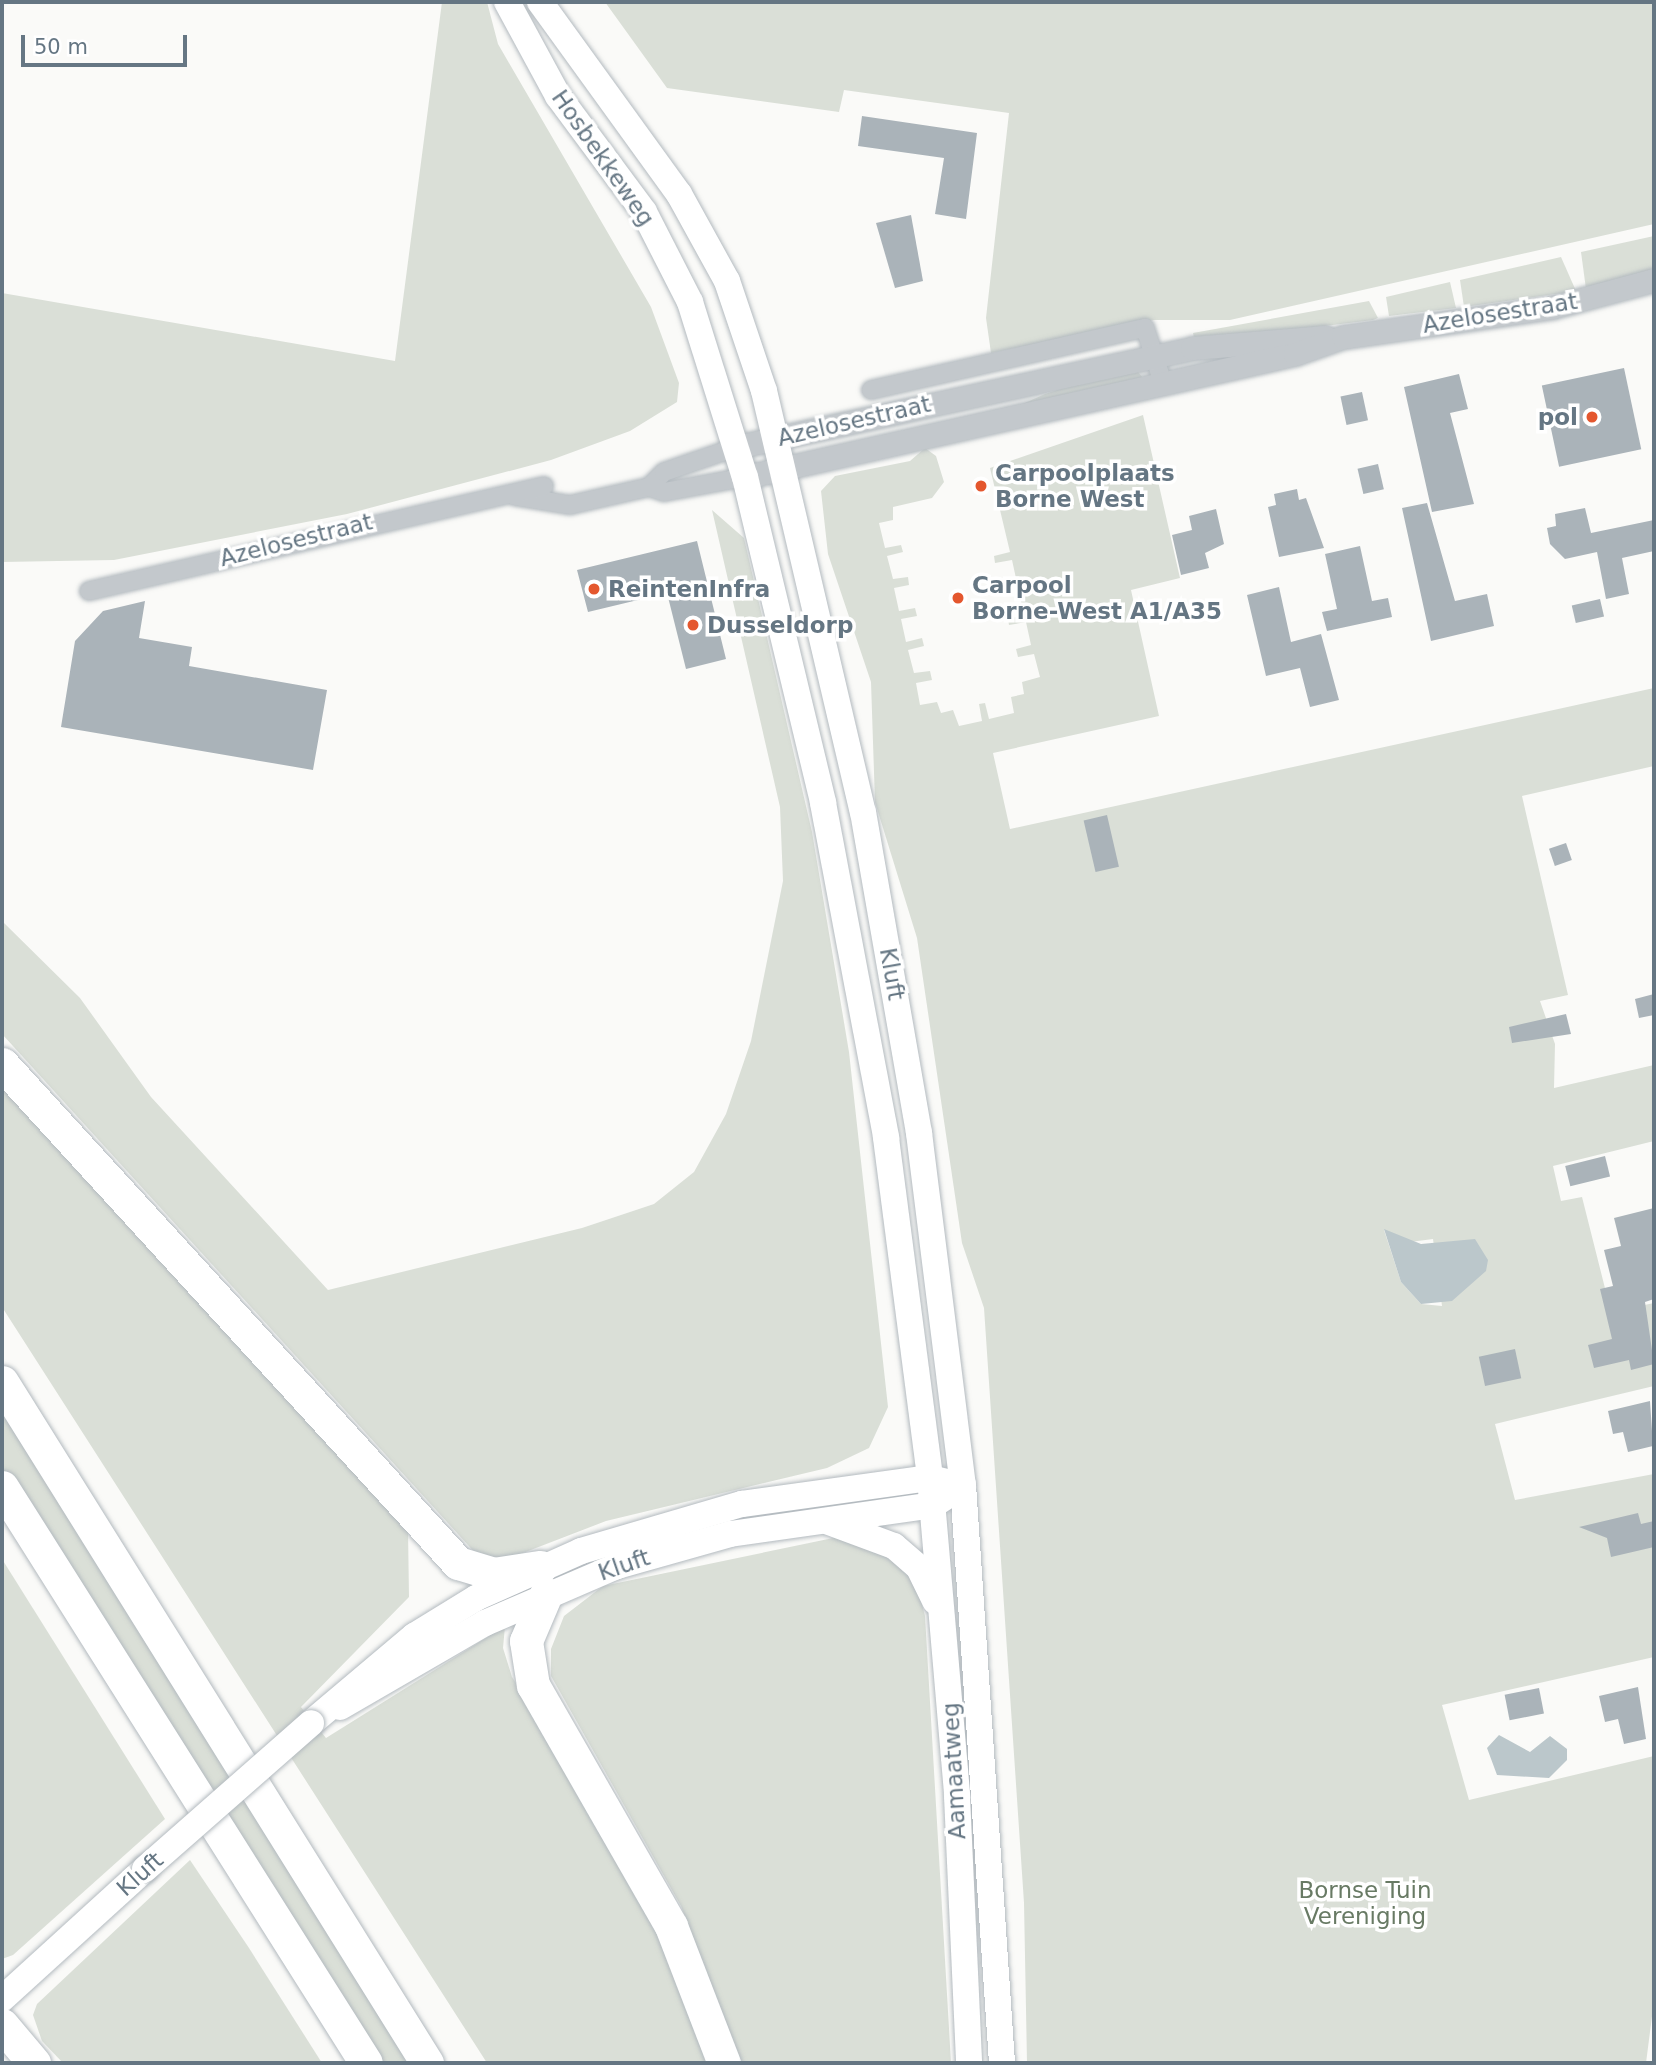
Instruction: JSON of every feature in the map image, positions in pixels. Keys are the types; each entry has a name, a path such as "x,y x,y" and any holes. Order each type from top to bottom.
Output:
{"highway":[{"path":"2,1064 458,1563 493,1574 543,1581 526,1641 533,1685 671,1926 724,2063"},
{"path":"2,1382 427,2063"},
{"path":"2,1487 366,2063"},
{"path":"2,2025 34,2063"}],"main road":[{"name":"Hosbekkeweg","path":"507,2 558,96 622,178 666,252 690,302 745,477"},
{"name":"Hosbekkeweg","path":"540,2 700,228 744,328 783,471"},
{"name":"Kluft","path":"783,471 863,812 890,961 937,1259 963,1485"},
{"name":"Kluft","path":"745,477 823,803 867,1032 930,1478"},
{"name":"Kluft","path":"2,1999 311,1723 543,1581 687,1516 930,1478 963,1485"},
{"name":"Aamaatweg","path":"930,1478 943,1618 969,2063"},
{"name":"Kluft","path":"543,1581 702,1541 817,1519 933,1505 963,1485"},
{"name":"Aamaatweg","path":"963,1485 1002,2063"},
{"path":"817,1519 875,1536 909,1557 943,1618"}],"street":[{"name":"Azelosestraat","path":"649,486 664,492 783,471 1163,383 1343,337 1553,307 1654,280"},
{"name":"Azelosestraat","path":"872,390 1145,328 1163,383"},
{"name":"Azelosestraat","path":"504,494 570,505 649,486 664,471 736,447 943,401 1154,356 1276,338 1343,337"},
{"name":"Azelosestraat","path":"943,401 951,432"},
{"name":"Azelosestraat","path":"89,590 544,486"}],"green space":[{"path":"442,2 487,2 498,44 651,307 679,383 677,402 630,431 551,460 347,514 114,560 2,562 2,293 395,361"},
{"path":"605,2 1654,2 1654,224 1230,320 1154,320 991,353 986,318 1009,113 844,90 839,112 667,88"},
{"path":"1654,236 1654,269 1586,289 1581,252"},
{"path":"1561,257 1576,291 1464,307 1460,280"},
{"path":"1450,282 1456,308 1389,316 1386,297"},
{"path":"1369,301 1378,318 1373,320 1195,342 1193,333"},
{"path":"1133,366 1143,378 1014,408 1045,394"},
{"name":"Bornse Tuin Vereniging","path":"1143,415 1180,578 1131,590 1159,716 993,753 1010,829 1654,688 1654,766 1522,796 1568,995 1540,1001 1555,1044 1554,1088 1654,1065 1654,1141 1553,1166 1561,1201 1582,1197 1611,1312 1654,1303 1654,1386 1495,1424 1515,1500 1654,1474 1654,1657 1442,1705 1469,1800 1654,1756 1654,2001 1646,2063 1027,2063 1024,1903 984,1308 962,1243 917,938 875,802 871,682 828,554 821,491 835,476 910,461 925,448 936,456 944,482 932,498 893,507 893,520 879,523 885,548 901,545 903,552 887,556 893,579 908,577 909,585 894,588 899,611 915,608 917,616 901,619 906,642 922,638 924,646 908,650 914,673 930,671 932,680 916,683 920,705 937,702 941,713 953,710 959,726 982,721 979,704 985,703 989,719 1014,713 1011,697 1024,694 1022,682 1040,677 1034,654 1018,657 1016,649 1031,645 1026,622 1009,625 1008,619 1024,615 1012,560 995,563 994,556 1010,552 990,468","holes":["1384,1230 1410,1242 1433,1239 1442,1306 1421,1304 1401,1282"]},
{"path":"712,510 744,538 812,832 849,1052 888,1407 869,1448 827,1468 606,1521 510,1558 478,1556 2,1034 2,921 80,998 151,1097 328,1290 582,1228 654,1204 694,1172 726,1114 751,1041 783,881 780,807"},
{"path":"2,1081 408,1530 409,1597 301,1707 326,1738 505,1626 503,1648 512,1677 623,1851 714,2063 487,2063 2,1307"},
{"path":"2,1413 413,2063 374,2063 225,1828 2,1468"},
{"path":"838,1537 866,1540 916,1581 925,1616 951,2063 741,2063 681,1906 551,1676 551,1649 564,1616 603,1586"},
{"path":"2,1559 165,1819 13,1955 2,1959"},
{"path":"190,1860 322,2063 63,2063 42,2041 33,2015 37,2004"}],"shaded area":[{"path":"1384,1229 1421,1244 1475,1239 1488,1260 1486,1271 1452,1301 1421,1304 1401,1282"},
{"path":"1499,1735 1530,1752 1550,1736 1567,1749 1567,1760 1549,1778 1497,1775 1487,1748"}],"building":[{"path":"862,116 977,133 966,219 935,214 944,158 858,146"},
{"path":"911,215 923,281 895,288 876,223"},
{"name":"pol","path":"1624,368 1641,449 1559,467 1542,385"},
{"path":"1459,374 1468,409 1450,413 1474,504 1432,512 1404,387"},
{"path":"1362,392 1368,420 1347,425 1340,397"},
{"path":"1378,464 1384,489 1363,494 1358,469"},
{"path":"1297,489 1299,500 1306,498 1324,548 1279,557 1268,507 1276,505 1274,494"},
{"path":"1427,503 1455,601 1487,594 1494,626 1431,641 1402,508"},
{"path":"1585,508 1591,533 1654,520 1654,551 1622,558 1629,594 1606,599 1597,552 1565,559 1550,544 1547,528 1556,526 1555,514"},
{"path":"1216,509 1224,544 1205,553 1209,568 1181,575 1172,535 1192,530 1189,516"},
{"path":"697,541 726,659 686,669 667,593 588,612 577,570"},
{"path":"1360,546 1372,601 1388,598 1392,617 1327,631 1322,612 1337,609 1325,554"},
{"path":"1279,587 1291,642 1321,634 1339,700 1310,707 1300,668 1266,676 1247,595"},
{"path":"1600,599 1604,617 1576,623 1572,606"},
{"path":"145,601 139,638 192,647 189,666 327,690 313,770 61,727 75,641 103,611"},
{"path":"1107,815 1119,867 1096,872 1084,820"},
{"path":"1566,843 1572,860 1555,866 1549,849"},
{"path":"1654,994 1654,1015 1639,1018 1635,999"},
{"path":"1566,1014 1571,1034 1512,1043 1509,1027"},
{"path":"1605,1156 1610,1176 1570,1186 1565,1166"},
{"path":"1654,1208 1654,1299 1645,1302 1654,1364 1631,1370 1629,1360 1594,1368 1588,1345 1612,1339 1600,1289 1613,1286 1604,1250 1621,1246 1614,1218"},
{"path":"1515,1349 1521,1378 1485,1386 1479,1357"},
{"path":"1650,1401 1653,1446 1628,1452 1623,1432 1613,1434 1608,1411"},
{"path":"1638,1513 1641,1524 1654,1521 1654,1547 1611,1557 1607,1538 1579,1527"},
{"path":"1638,1687 1646,1739 1624,1744 1618,1719 1605,1722 1599,1696"},
{"path":"1539,1688 1544,1714 1510,1720 1505,1695"}],"place":[{"name":"pol","path":"1592,417"},
{"name":"Carpoolplaats Borne West","path":"981,486"},
{"name":"ReintenInfra","path":"594,589"},
{"name":"Carpool Borne-West A1/A35","path":"958,598"},
{"name":"Dusseldorp","path":"693,625"}]}
